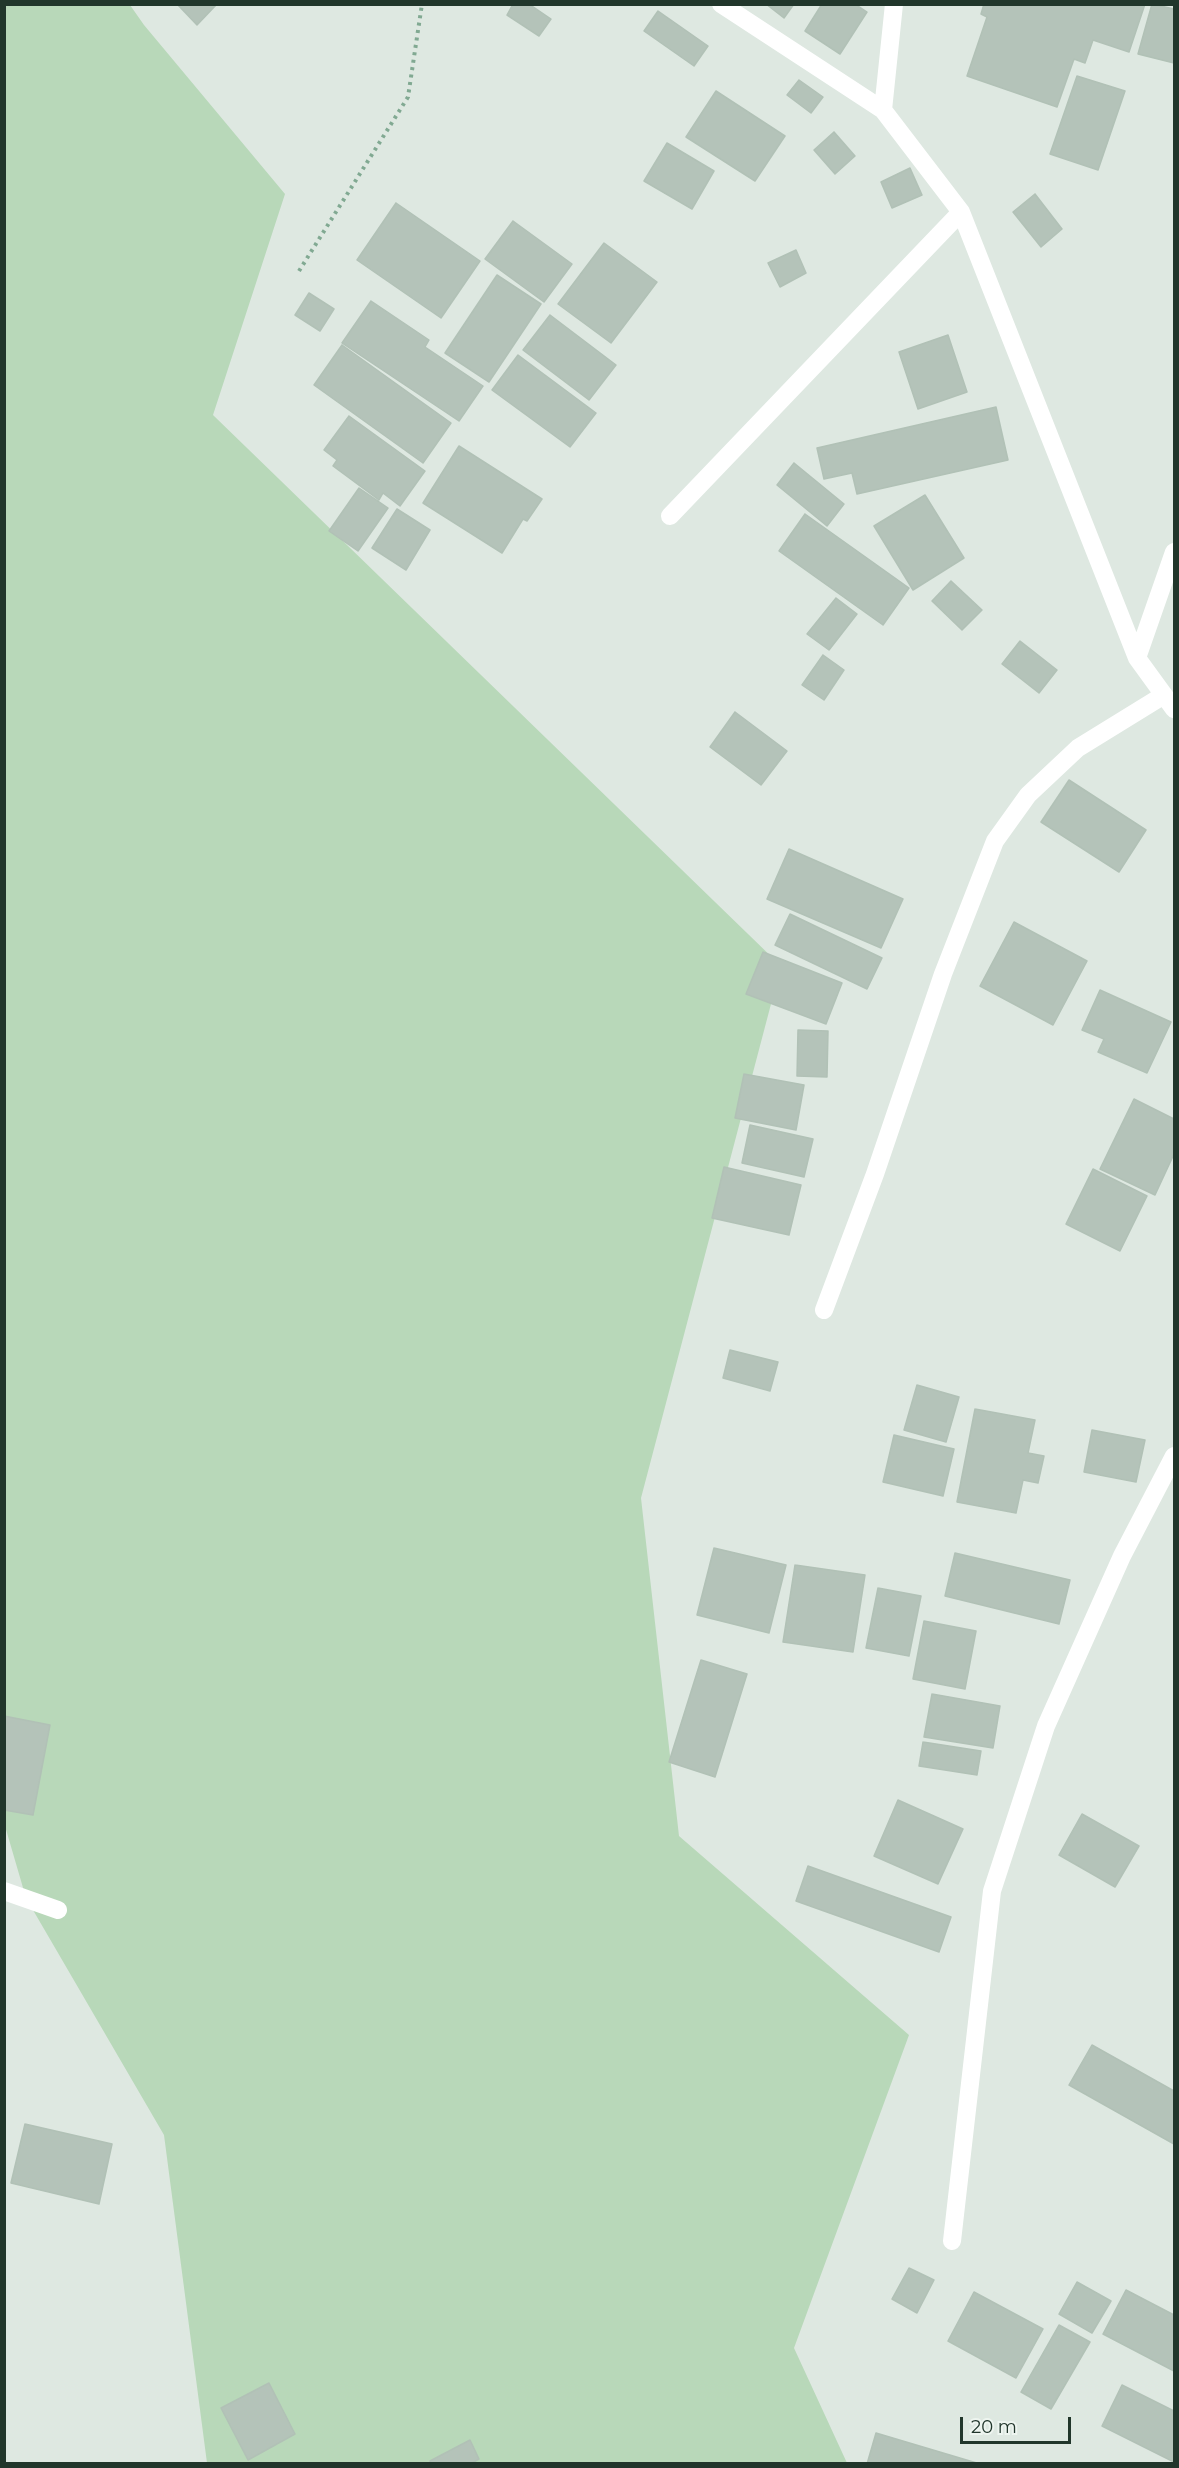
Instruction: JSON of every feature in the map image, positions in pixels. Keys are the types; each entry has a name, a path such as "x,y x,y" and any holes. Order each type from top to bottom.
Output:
{"street":[{"path":"720,4 883,110 961,212 1137,658 1169,702 1078,748 1028,795 995,841 943,974 875,1174 824,1310"},
{"path":"883,110 894,4"},
{"path":"670,516 961,212"},
{"path":"1137,658 1174,552"},
{"path":"952,2241 992,1891 1046,1726 1122,1556 1174,1456"},
{"path":"4,1891 58,1910"}],"path":[{"path":"299,272 408,97 422,4"}],"green space":[{"path":"5,5 130,5 144,25 285,194 213,415 781,966 641,1498 679,1836 909,2035 794,2348 847,2463 207,2463 164,2135 26,1898 5,1826"}],"building":[{"path":"177,4 217,4 197,25"},
{"path":"513,4 529,4 551,19 539,36 507,15"},
{"path":"766,4 794,4 784,18"},
{"path":"822,4 855,4 867,12 840,54 805,31"},
{"path":"984,4 1145,4 1129,52 1093,40 1085,63 1074,59 1057,107 967,76 987,17 981,14"},
{"path":"1152,4 1174,9 1174,63 1138,54"},
{"path":"658,11 708,46 694,66 644,31"},
{"path":"1077,76 1125,91 1098,170 1050,154"},
{"path":"799,80 823,97 811,113 787,95"},
{"path":"716,91 785,136 755,181 686,137"},
{"path":"834,132 855,156 835,174 814,150"},
{"path":"667,143 714,171 692,209 644,181"},
{"path":"910,168 922,195 892,208 881,182"},
{"path":"1035,194 1062,229 1041,247 1013,212"},
{"path":"396,203 480,261 441,318 357,260"},
{"path":"513,221 572,264 544,302 485,259"},
{"path":"604,243 657,282 611,343 558,304"},
{"path":"796,250 806,273 780,287 768,263"},
{"path":"497,275 541,304 489,382 445,353"},
{"path":"309,293 334,309 320,331 295,315"},
{"path":"371,301 429,340 425,347 483,386 459,421 342,343"},
{"path":"550,315 616,365 589,400 523,350"},
{"path":"948,335 967,392 918,409 899,352"},
{"path":"342,345 451,423 423,463 314,385"},
{"path":"518,355 596,413 570,447 492,390"},
{"path":"996,407 1008,460 857,494 852,473 824,479 817,448"},
{"path":"349,416 425,471 400,506 383,493 379,500 333,466 337,460 324,450"},
{"path":"459,446 542,499 527,521 523,519 502,553 423,503"},
{"path":"794,463 844,504 827,526 777,485"},
{"path":"359,488 388,508 358,551 329,531"},
{"path":"925,495 964,558 913,590 874,526"},
{"path":"397,509 430,530 406,570 372,548"},
{"path":"805,514 909,588 883,625 779,551"},
{"path":"951,581 982,610 962,630 932,601"},
{"path":"836,598 857,614 829,650 807,634"},
{"path":"1020,641 1057,670 1039,693 1002,664"},
{"path":"823,655 844,670 824,700 802,685"},
{"path":"735,712 787,751 761,785 710,747"},
{"path":"1069,780 1146,830 1119,872 1041,822"},
{"path":"789,849 903,899 881,948 767,899"},
{"path":"790,914 882,958 867,989 775,945"},
{"path":"1014,922 1087,961 1053,1025 980,986"},
{"path":"763,952 842,983 826,1024 746,994"},
{"path":"1100,990 1171,1022 1147,1073 1098,1052 1104,1039 1082,1030"},
{"path":"798,1030 828,1031 827,1077 797,1076"},
{"path":"744,1074 804,1085 796,1130 735,1118"},
{"path":"1134,1099 1174,1119 1174,1154 1155,1195 1100,1169"},
{"path":"750,1125 813,1139 804,1177 742,1163"},
{"path":"724,1167 801,1185 789,1235 712,1218"},
{"path":"1093,1169 1147,1196 1120,1251 1066,1224"},
{"path":"730,1350 778,1362 770,1391 723,1378"},
{"path":"917,1385 959,1397 946,1442 904,1430"},
{"path":"975,1409 1035,1420 1028,1453 1044,1456 1038,1483 1023,1480 1016,1513 957,1502"},
{"path":"1092,1430 1145,1440 1136,1482 1084,1472"},
{"path":"894,1435 954,1449 943,1496 883,1482"},
{"path":"714,1548 786,1565 769,1633 697,1615"},
{"path":"955,1553 1070,1580 1059,1624 945,1596"},
{"path":"795,1565 865,1575 853,1652 783,1642"},
{"path":"878,1588 921,1596 909,1656 866,1648"},
{"path":"924,1621 976,1631 965,1689 913,1679"},
{"path":"701,1660 747,1674 715,1777 669,1762"},
{"path":"932,1694 1000,1706 993,1748 924,1737"},
{"path":"4,1716 50,1725 33,1815 4,1810"},
{"path":"923,1742 981,1751 977,1775 919,1766"},
{"path":"898,1800 963,1829 938,1884 874,1856"},
{"path":"1082,1814 1139,1846 1115,1887 1059,1855"},
{"path":"808,1866 951,1917 939,1952 796,1901"},
{"path":"1092,2045 1174,2091 1174,2144 1069,2085"},
{"path":"25,2124 112,2144 99,2204 11,2183"},
{"path":"909,2268 934,2280 917,2313 892,2299"},
{"path":"1077,2282 1111,2301 1092,2333 1059,2314"},
{"path":"1126,2290 1174,2315 1174,2371 1103,2334"},
{"path":"974,2292 1043,2329 1016,2378 948,2341"},
{"path":"1059,2325 1090,2342 1051,2409 1021,2392"},
{"path":"269,2383 295,2434 248,2460 221,2408"},
{"path":"1122,2385 1174,2411 1174,2462 1102,2426"},
{"path":"876,2433 980,2464 867,2464"},
{"path":"470,2440 479,2459 470,2464 431,2464 430,2461"}]}
